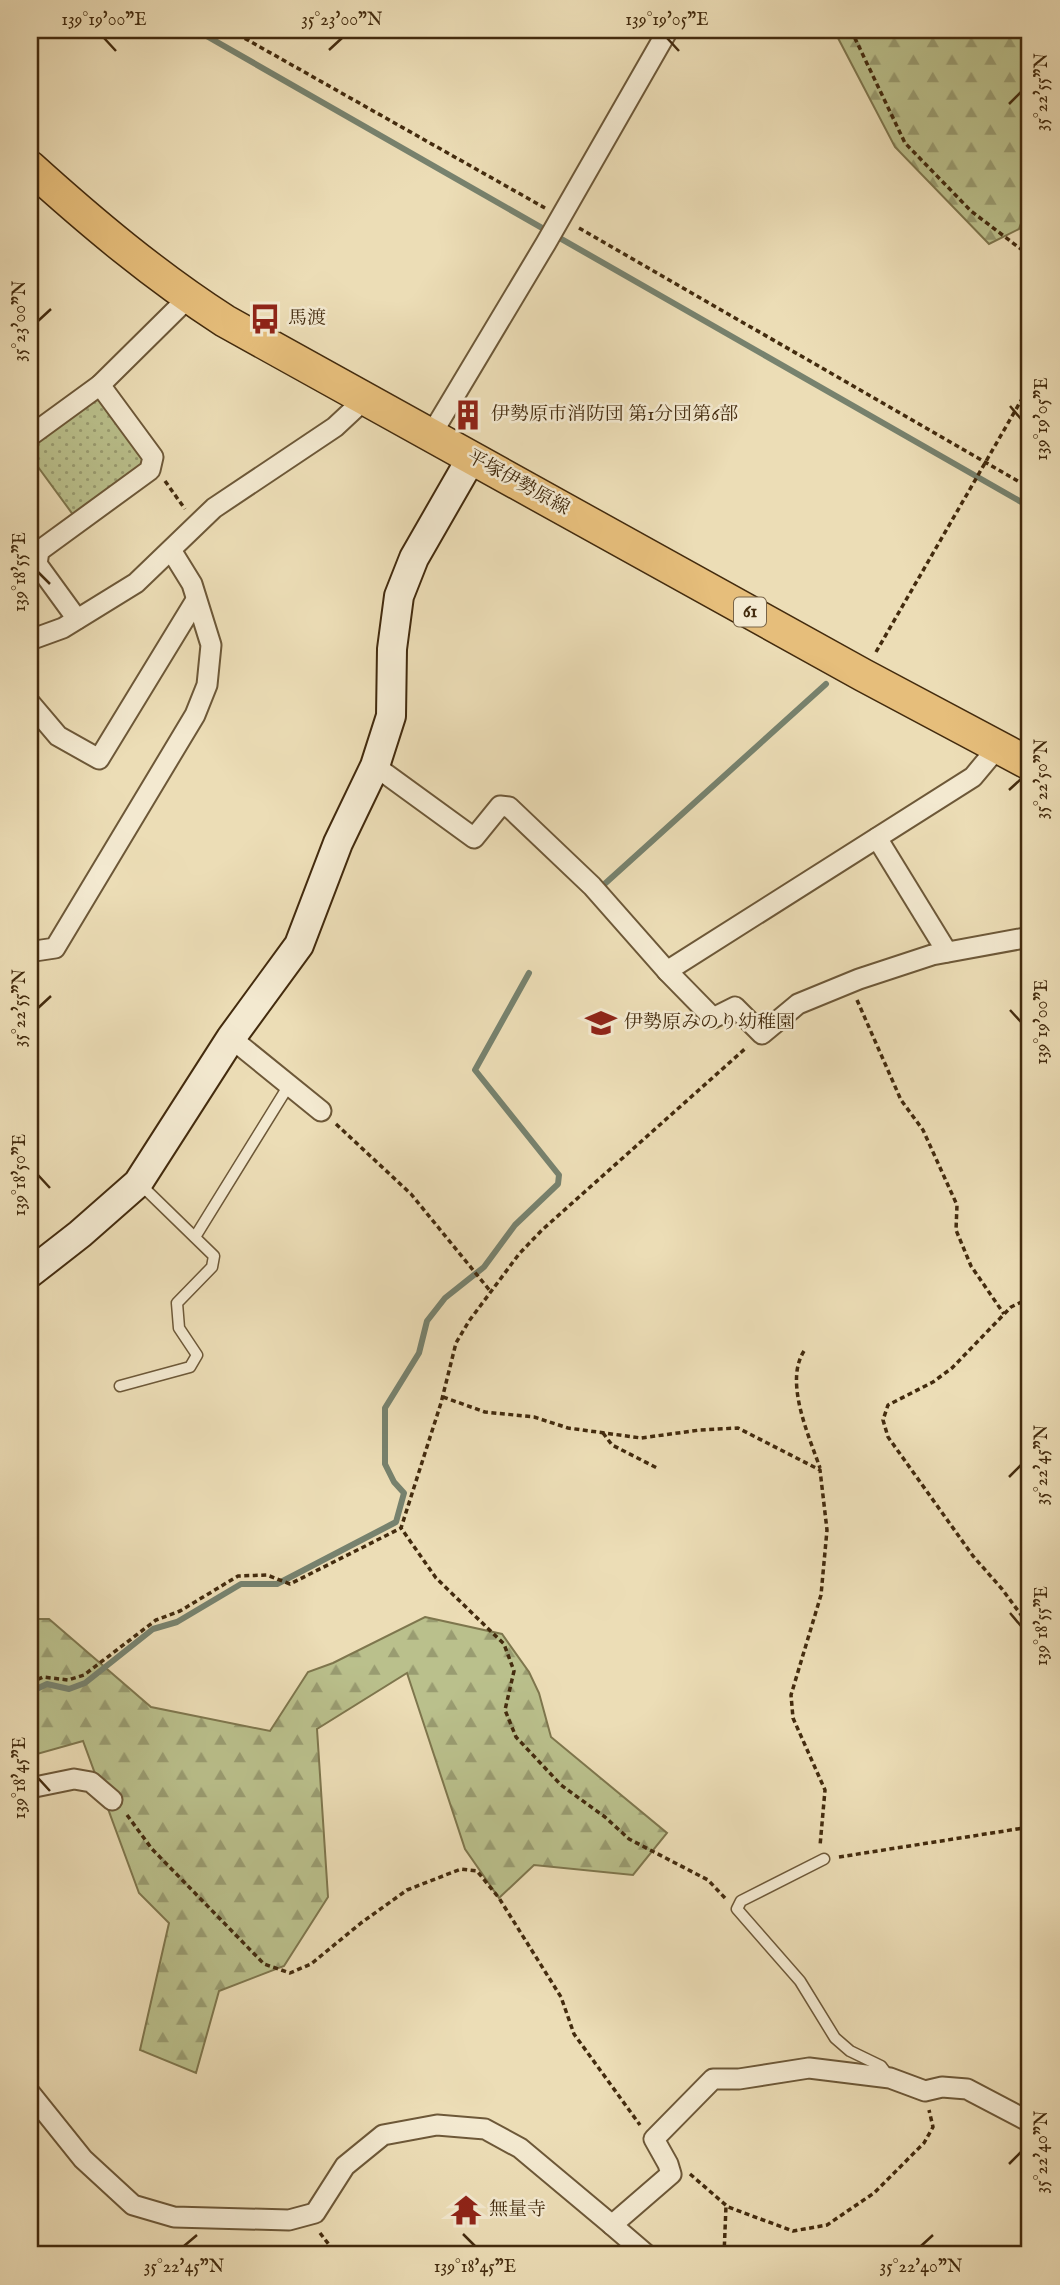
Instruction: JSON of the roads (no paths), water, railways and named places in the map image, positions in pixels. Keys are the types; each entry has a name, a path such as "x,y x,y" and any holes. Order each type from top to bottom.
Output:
{"main road":[{"name":"平塚伊勢原線","path":"30,167 94,225 188,298 225,321 863,675 1030,764"}],"street":[{"path":"431,435 668,30"},
{"path":"30,436 100,385 188,298"},
{"path":"77,619 37,564 38,551 150,470 153,464 153,457 100,385"},
{"path":"30,640 62,628 136,583 214,508 335,427 365,399"},
{"path":"30,1273 138,1183 231,1038 299,945 338,844 375,766 391,716 392,649 398,596 414,558 472,457"},
{"path":"30,948 35,951 55,948 195,715 207,685 211,645 192,584 171,550"},
{"path":"30,704 58,736 99,759 196,600"},
{"path":"667,971 973,777 998,747"},
{"path":"375,766 474,838 500,806 509,807 592,887 713,1018 735,1007 762,1034 799,1004 849,983 932,955 1030,937"},
{"path":"877,838 947,952"},
{"path":"231,1038 321,1111"},
{"path":"30,1787 74,1779 91,1782 112,1800"},
{"path":"612,2225 671,2174 654,2139 713,2079 739,2079 809,2068 890,2078 925,2091 942,2087 967,2090 1030,2122"},
{"path":"30,2093 83,2159 133,2205 174,2217 289,2220 315,2213 345,2166 383,2135 438,2125 485,2129 520,2148 647,2255"}],"lane":[{"path":"195,1237 289,1085"},
{"path":"120,1387 190,1367 197,1355 179,1328 177,1303 212,1266 214,1256 138,1183"},
{"path":"824,1859 741,1901 737,1909 800,1981 835,2038 850,2052 881,2066 890,2078"}],"waterway":[{"path":"196,30 1030,507"},
{"path":"599,889 826,684"},
{"path":"30,1692 47,1684 69,1689 85,1683 153,1629 177,1622 241,1584 277,1584 396,1522 404,1493 394,1482 385,1464 385,1408 419,1353 427,1321 445,1298 484,1267 515,1225 558,1184 559,1175 475,1070 529,973"}],"place":[{"name":"馬渡","path":"265,319"},
{"name":"伊勢原市消防団 第1分団第6部","path":"468,415"},
{"name":"伊勢原みのり幼稚園","path":"601,1023"},
{"name":"無量寺","path":"466,2210"}]}
